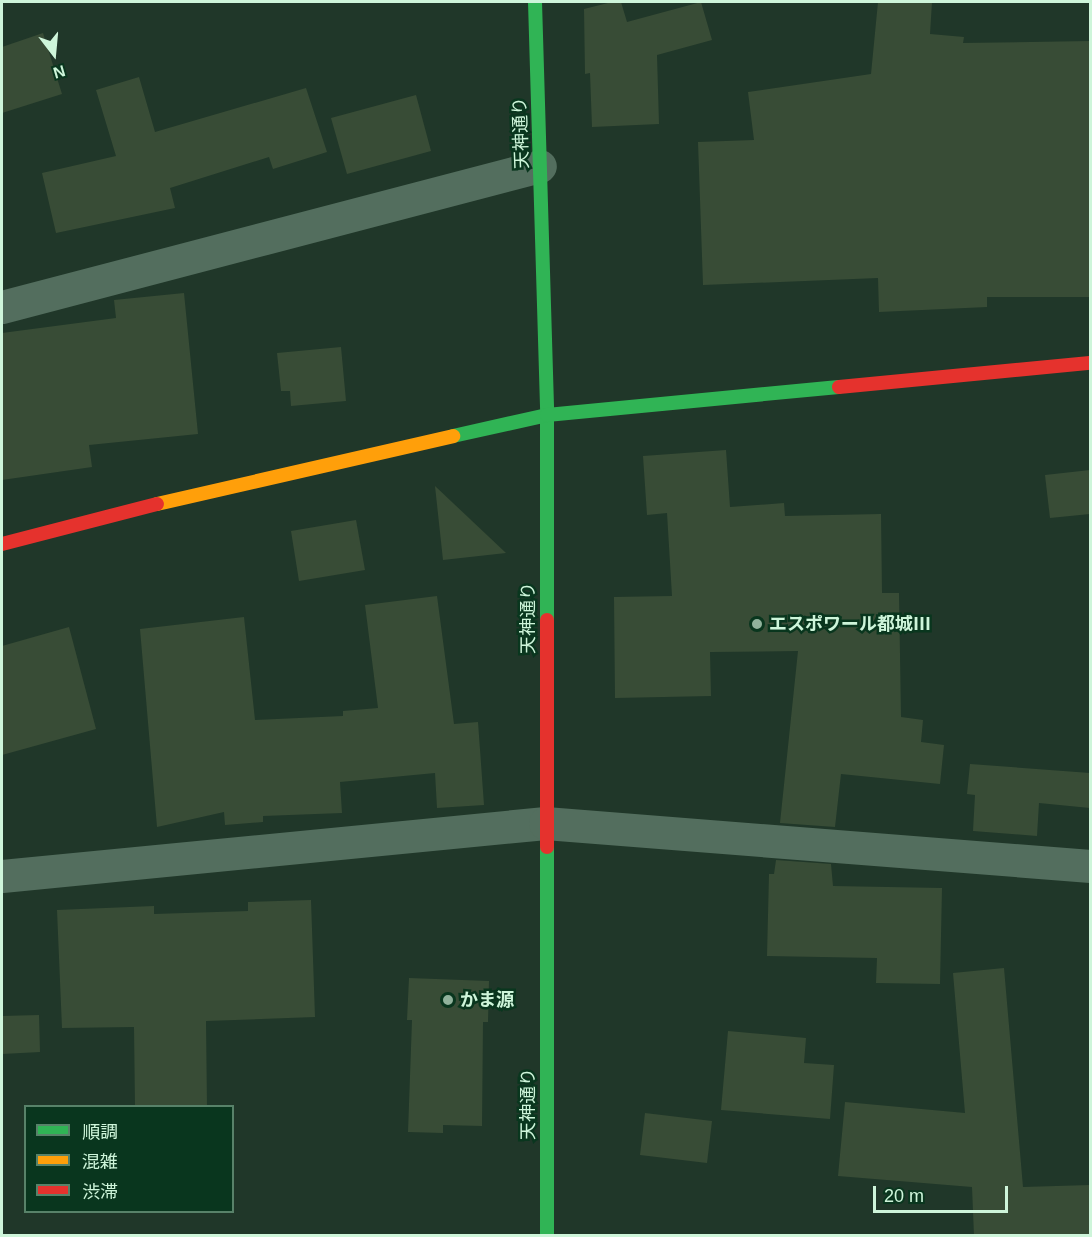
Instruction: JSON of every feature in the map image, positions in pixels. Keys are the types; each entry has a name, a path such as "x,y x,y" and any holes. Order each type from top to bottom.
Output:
{"street":[{"name":"天神通り","path":"535,2 547,415 545,823 547,1236"},
{"path":"2,307 540,166"},
{"path":"2,544 204,492 547,415 1090,363"},
{"path":"2,876 545,823 1090,866"}],"building":[{"path":"621,2 627,22 701,2 712,40 657,55 659,124 592,127 590,73 585,74 584,9"},
{"path":"878,2 932,2 930,34 964,37 963,43 1090,41 1090,297 987,297 987,307 879,312 878,278 703,285 698,142 754,140 748,92 871,74"},
{"path":"43,33 62,94 2,113 2,47"},
{"path":"139,77 155,132 306,88 327,152 273,169 269,157 170,188 175,208 56,233 42,173 116,156 96,90"},
{"path":"416,95 431,151 347,174 331,118"},
{"path":"184,293 198,434 89,445 92,467 2,480 2,333 116,318 114,300"},
{"path":"341,347 346,401 291,406 290,391 281,391 277,353"},
{"path":"726,450 730,507 784,503 785,516 881,514 882,593 899,593 901,717 923,720 921,742 944,745 940,784 841,774 835,827 780,823 798,651 710,652 711,696 615,698 614,597 672,596 667,513 647,515 643,456"},
{"path":"1090,470 1090,514 1050,518 1045,475"},
{"path":"435,486 506,553 443,560"},
{"path":"356,520 365,570 299,581 291,531"},
{"path":"437,596 454,724 478,722 484,805 437,808 435,773 340,782 342,813 263,816 263,822 225,825 224,812 157,827 140,629 244,617 255,720 343,716 343,711 378,708 365,605"},
{"path":"69,627 96,729 2,755 2,646"},
{"path":"970,764 1090,773 1090,808 1039,803 1037,836 973,831 975,795 967,794"},
{"path":"776,860 831,864 833,886 942,888 940,984 876,983 877,958 767,956 769,874 774,874"},
{"path":"311,900 315,1017 206,1021 207,1105 135,1105 134,1027 62,1028 57,910 154,906 154,914 248,911 248,902"},
{"path":"1004,968 1023,1187 1090,1185 1090,1236 974,1236 972,1187 838,1176 845,1102 965,1113 953,973"},
{"path":"409,978 489,981 488,1022 483,1022 482,1126 443,1125 443,1133 408,1132 412,1020 407,1020"},
{"path":"39,1015 40,1052 2,1054 2,1016"},
{"path":"728,1031 806,1038 804,1063 834,1065 830,1119 721,1110"},
{"path":"645,1113 712,1121 707,1163 640,1155"}],"traffic: fast":[{"path":"535,2 547,415 547,620"},
{"path":"453,436 547,415 839,387"},
{"path":"547,847 547,1236"}],"traffic: slow":[{"path":"157,504 453,436"}],"traffic: jam":[{"path":"839,387 1090,363"},
{"path":"2,544 157,504"},
{"path":"547,620 547,847"}],"place":[{"name":"エスポワール都城Ⅲ","path":"757,624"},
{"name":"かま源","path":"448,1000"}]}
